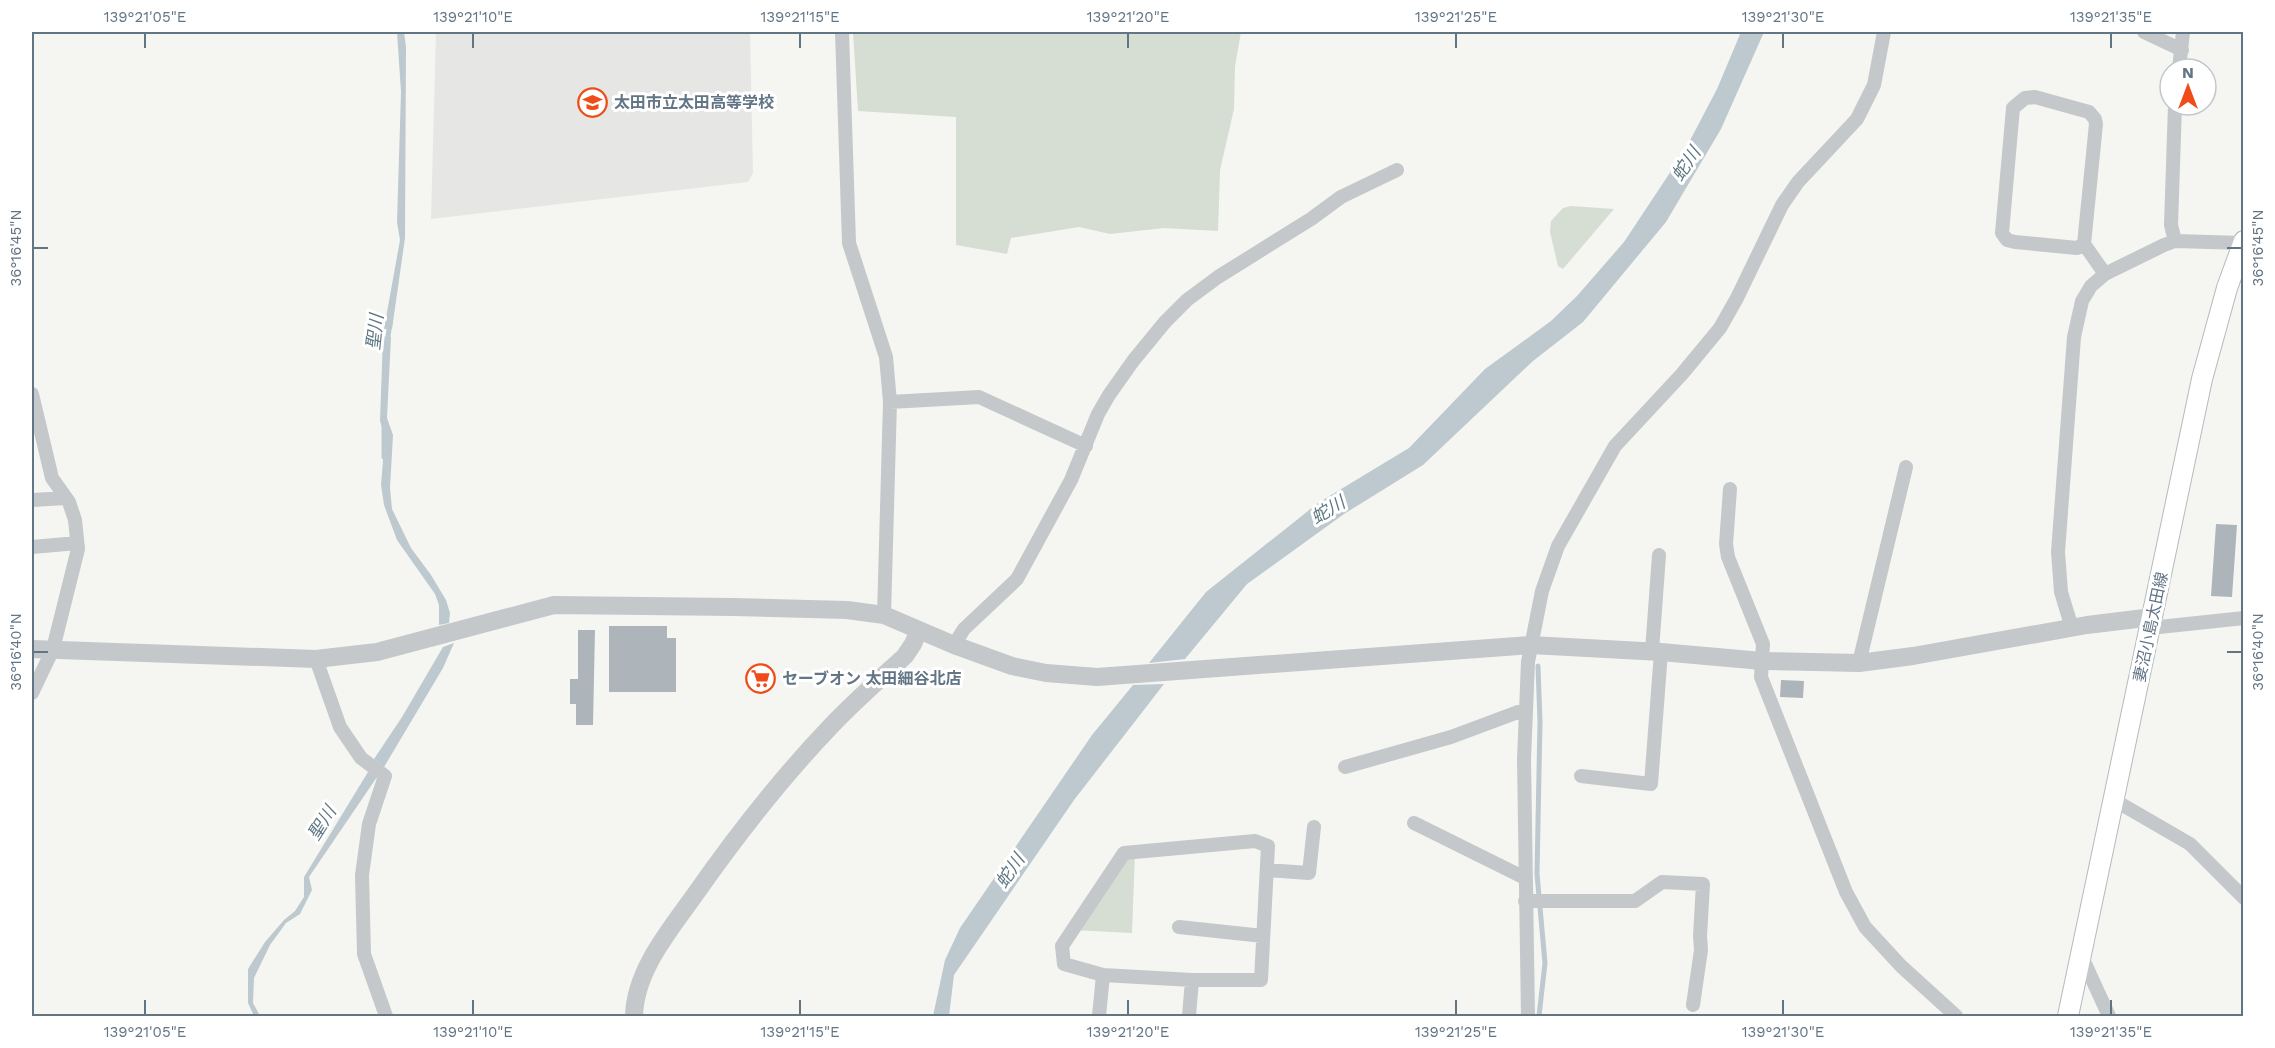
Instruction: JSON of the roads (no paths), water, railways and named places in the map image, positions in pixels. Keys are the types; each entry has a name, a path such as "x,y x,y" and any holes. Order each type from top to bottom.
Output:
{"main road":[{"name":"妻沼小島太田線","path":"2068,1017 2152,623 2179,479 2202,380 2243,242"}],"street":[{"path":"842,32 849,243 886,357 890,402 884,615"},
{"path":"1528,1017 1525,901 1527,662 1542,591 1567,528 1615,446 1682,374 1720,328 1737,298 1773,221 1798,182 1857,119 1874,85 1884,32"},
{"path":"2144,32 2182,50"},
{"path":"2181,57 2183,32"},
{"path":"2084,244 2076,248 2015,242 2007,240 2002,233 2013,108 2025,98 2035,97 2089,112 2095,119 2084,244 2105,274"},
{"path":"2175,117 2171,225 2175,241"},
{"path":"954,645 964,629 1017,579 1071,480 1098,414 1109,395 1133,361 1187,300 1341,197 1397,170"},
{"path":"2072,628 2061,592 2058,552 2074,337 2082,301 2091,286 2105,274 2164,244 2175,241 2243,242"},
{"path":"32,394 52,478 66,498 75,520 78,549 52,649 32,693"},
{"path":"890,402 979,398 1086,446"},
{"path":"1859,663 1906,467"},
{"path":"1730,489 1728,557 1763,644 1761,677 1846,892 1865,927 1901,966 1956,1017"},
{"path":"32,501 66,498"},
{"path":"32,547 77,543"},
{"path":"1581,776 1651,784 1659,555"},
{"path":"32,649 316,659 377,652 554,605 809,609 847,610 884,615 954,645 1012,666 1071,676 1112,676 1531,645 1656,651 1762,661 1859,663 1913,656 2072,628 2244,618"},
{"path":"634,1017 634,1002 648,967 664,939 705,880 777,786 832,724 905,656 919,630"},
{"path":"316,659 340,727 361,758 385,776 369,824 362,875 364,954 386,1017"},
{"path":"1345,767 1451,737 1526,709"},
{"path":"2114,800 2190,844 2244,898"},
{"path":"1414,824 1525,878"},
{"path":"1267,870 1309,873 1314,827"},
{"path":"1255,841 1268,846 1263,936 1261,980 1192,980 1103,975 1064,964 1062,946 1124,853 1255,841"},
{"path":"1525,901 1635,901 1662,882 1703,884 1701,950 1693,1005"},
{"path":"1179,927 1263,936"},
{"path":"2081,955 2109,1017"},
{"path":"1099,1017 1103,975"},
{"path":"1189,1017 1192,980"}],"water":[{"path":"397,32 404,32 406,47 405,238 392,329 384,329 400,240 397,222 401,92"},
{"name":"蛇川","path":"1741,32 1764,32 1721,129 1666,222 1583,322 1533,361 1423,465 1344,514 1247,584 1185,659 1149,663 1206,592 1318,503 1409,448 1485,369 1551,321 1577,296 1624,242 1685,150 1717,89"},
{"path":"383,336 391,337 387,418 393,435 390,488 392,509 411,548 446,600 450,613 449,623 439,625 439,605 435,594 397,540 384,505 381,485 385,436 380,421"},
{"path":"454,643 443,668 384,767 374,759 402,717 443,647"},
{"name":"蛇川","path":"1164,684 1074,800 954,975 949,1016 933,1016 945,960 960,928 1092,735 1133,685"},
{"path":"368,772 377,777 309,877 312,890 300,914 286,923 270,945 254,978 253,1003 260,1016 254,1016 248,1003 248,969 265,942 295,911 304,897 304,877"}],"waterway":[{"name":"聖川","path":"387,343 390,323"},
{"name":"聖川","path":"384,425 384,457"},
{"path":"1538,666 1540,722 1537,874 1545,963 1539,1016"}],"place":[{"name":"太田市立太田高等学校","path":"593,102"},
{"name":"セーブオン 太田細谷北店","path":"761,678"}]}
